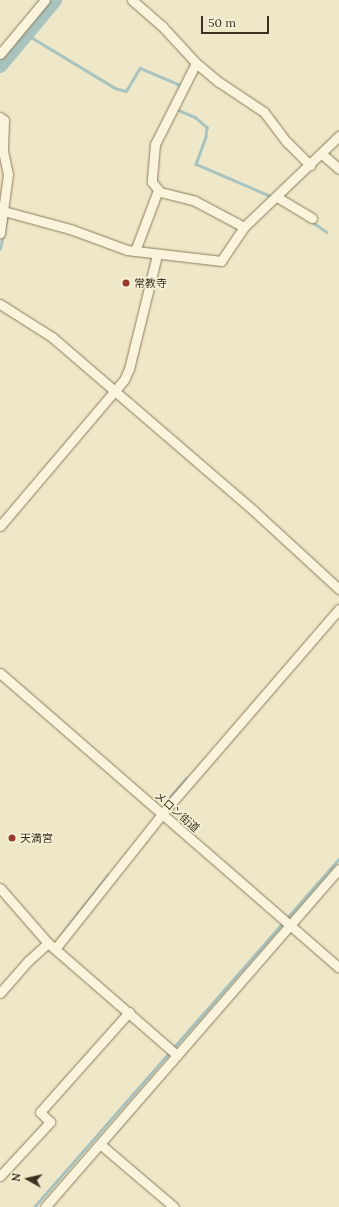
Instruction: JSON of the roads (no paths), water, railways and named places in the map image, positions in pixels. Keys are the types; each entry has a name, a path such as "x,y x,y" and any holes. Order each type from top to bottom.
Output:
{"street":[{"path":"0,54 45,0"},
{"path":"132,0 162,26 196,63 219,82 264,112 287,142 310,165"},
{"path":"196,63 155,144 152,182 158,190 195,201 244,227"},
{"path":"0,117 4,120 3,152 8,174 0,233"},
{"path":"2,211 70,229 99,238 114,246 135,251 157,255 221,261 244,227 322,154 339,136"},
{"path":"322,154 339,169"},
{"path":"135,251 158,190"},
{"path":"277,197 312,218"},
{"path":"0,526 115,392 129,370 157,255"},
{"path":"0,304 52,337 253,510 339,589"},
{"path":"55,949 162,814 339,609"},
{"name":"メロン街道","path":"0,673 339,968"},
{"path":"45,1207 100,1144 173,1050 286,921 339,870"},
{"path":"0,888 48,943 173,1050"},
{"path":"0,993 28,961 48,943"},
{"path":"0,1176 50,1122 40,1112 129,1012"},
{"path":"100,1144 174,1207"}],"waterway":[{"path":"0,65 54,0"},
{"path":"26,34 115,88 126,91 140,68 180,85 179,87"},
{"path":"176,109 195,117 207,127 206,137 196,164 273,197"},
{"path":"0,249 7,216"},
{"path":"311,221 327,232"},
{"path":"163,805 186,779"},
{"path":"34,1207 339,858"},
{"path":"61,935 108,875"}],"place":[{"name":"常教寺","path":"126,283"},
{"name":"天満宮","path":"12,838"}]}
